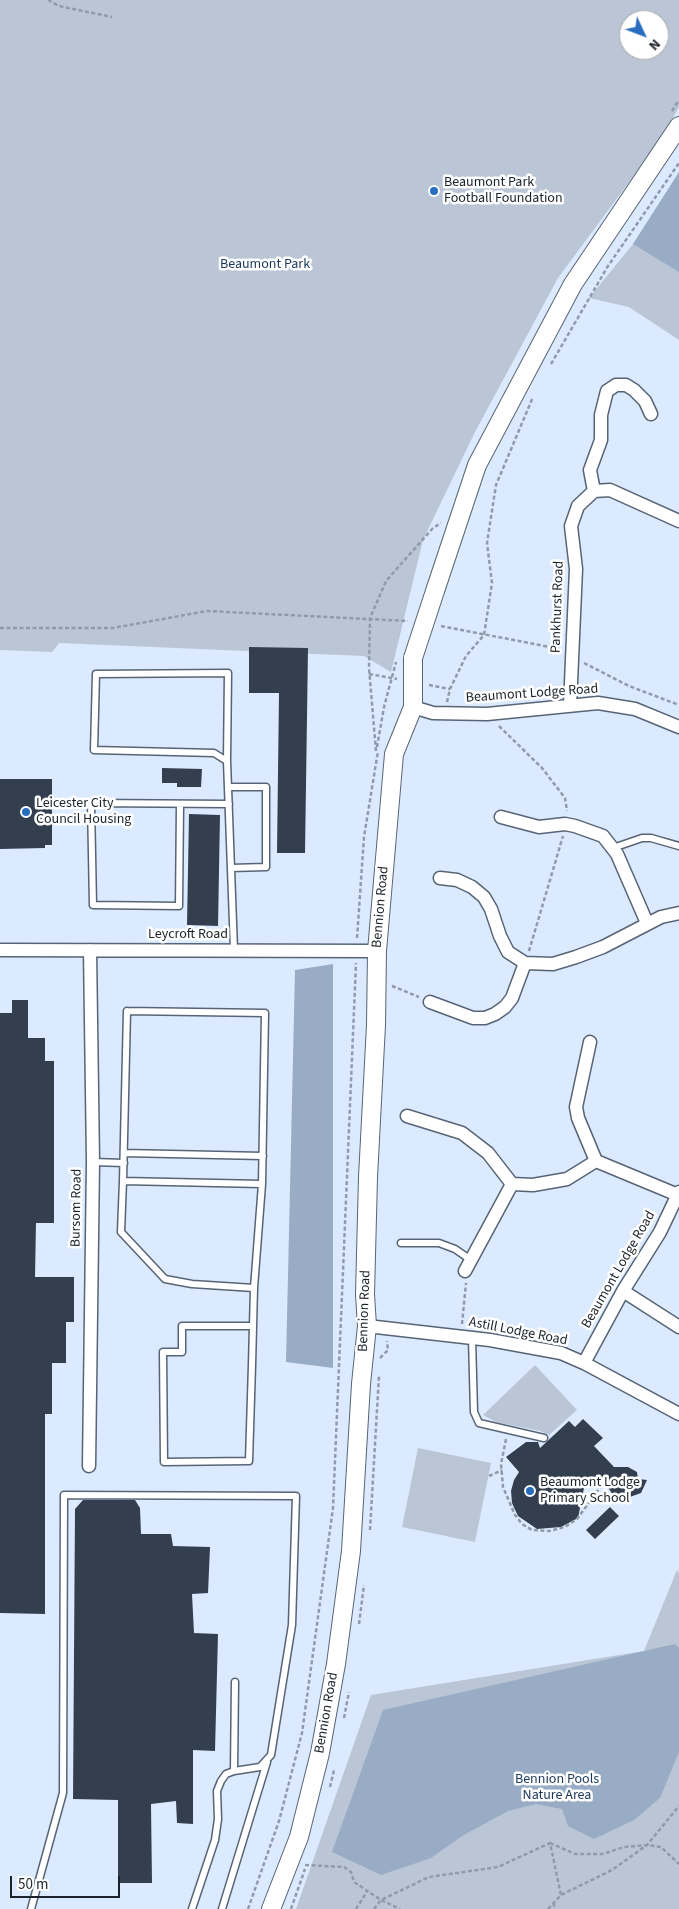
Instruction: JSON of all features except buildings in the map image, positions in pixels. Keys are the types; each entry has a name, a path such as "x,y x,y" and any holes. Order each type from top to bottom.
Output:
{"street":[{"path":"413,707 406,657 436,588 477,465 573,284 679,126"},
{"path":"651,414 645,401 626,385 616,385 607,391 602,409 601,440 590,470 594,491 610,490 679,521"},
{"name":"Pankhurst Road","path":"570,705 576,570 571,526 578,506 594,491"},
{"name":"Beaumont Lodge Road","path":"413,707 433,713 487,714 598,703 634,709 679,727"},
{"name":"Bennion Road","path":"271,1909 299,1837 320,1753 336,1664 351,1551 361,1384 367,1326 365,1293 368,1177 377,951 394,754 413,707"},
{"path":"501,817 539,827 565,824 603,836 613,848 647,923"},
{"path":"440,878 457,880 472,887 484,897 492,910 500,936 508,952 525,963 553,964 576,957 603,946 660,917 679,913"},
{"name":"Leycroft Road","path":"0,950 377,951"},
{"name":"Bursom Road","path":"89,1466 93,1162 90,950"},
{"path":"430,1002 474,1018 485,1018 495,1014 505,1007 512,998 525,963"},
{"path":"590,1042 576,1107 578,1118 596,1161 678,1193"},
{"path":"407,1116 462,1133 488,1153 512,1184"},
{"path":"512,1184 541,1184 567,1179 596,1161"},
{"path":"465,1271 512,1184"},
{"name":"Beaumont Lodge Road","path":"584,1363 623,1291 660,1232 678,1193"},
{"path":"623,1291 679,1327"},
{"name":"Astill Lodge Road","path":"367,1326 466,1338 561,1353 584,1363 679,1414"}],"lane":[{"path":"227,761 214,753 94,750 96,674 228,673 227,761 234,950"},
{"path":"228,787 266,787 266,868 231,868"},
{"path":"180,804 179,906 93,906 90,803 229,804"},
{"path":"613,848 642,838 651,838 679,846"},
{"path":"253,1326 182,1326 182,1352 163,1352 164,1462 249,1461 253,1326 254,1288 263,1156 265,1012 127,1011 121,1232 165,1279 192,1284 254,1288"},
{"path":"124,1153 263,1156"},
{"path":"93,1162 124,1163"},
{"path":"123,1180 262,1184"},
{"path":"401,1243 439,1243 456,1250 471,1260"},
{"path":"466,1338 474,1412 479,1423 544,1438"},
{"path":"31,1909 63,1793 64,1495 296,1496 292,1625 271,1755 222,1909"},
{"path":"234,1771 235,1682"},
{"path":"192,1909 215,1840 218,1819 218,1791 221,1781 226,1774 260,1767 268,1760"}],"path":[{"path":"48,0 59,6 112,17"},
{"path":"546,371 608,266 679,163"},
{"path":"445,713 450,690 466,656 484,635 492,583 487,543 496,486 533,396"},
{"path":"376,751 369,668 370,618 386,582 433,528 462,511"},
{"path":"0,628 113,628 207,611 416,621"},
{"path":"436,625 559,648 629,686 679,705"},
{"path":"248,1909 279,1821 302,1733 333,1508 356,951 364,837 384,707 406,657"},
{"path":"487,714 542,768 565,798 567,813 557,861 525,963"},
{"path":"376,751 394,754"},
{"path":"377,979 430,1002"},
{"path":"465,1271 466,1338"},
{"path":"508,1431 502,1470 503,1487 515,1515 522,1524 532,1530 548,1531 565,1528 577,1519 604,1482"},
{"path":"489,1476 502,1470"},
{"path":"548,1909 561,1896 612,1870 647,1845 679,1806"},
{"path":"550,1844 561,1896"},
{"path":"374,1909 381,1900 429,1877 498,1867 550,1844 575,1854 603,1854 624,1847 647,1845 661,1847 679,1864"},
{"path":"291,1858 306,1866 344,1866 351,1872 354,1882 381,1900 400,1909"},
{"path":"356,1909 368,1890"},
{"path":"553,1903 556,1909"}],"green space":[{"name":"Beaumont Park","path":"0,0 679,0 679,107 661,139 558,278 475,432 423,540 391,672 364,656 59,643 52,652 0,650"},
{"path":"679,172 679,272 633,244"},
{"path":"679,176 679,340 629,307 589,298 633,244"},
{"path":"333,964 333,1368 286,1362 295,970"},
{"path":"535,1365 577,1410 549,1435 540,1431 496,1422 483,1415"},
{"path":"418,1448 491,1463 475,1542 402,1527"},
{"name":"Bennion Pools Nature Area","path":"677,1570 679,1574 679,1909 296,1909 371,1695 644,1651"},
{"path":"675,1644 679,1648 679,1752 660,1798 634,1820 594,1839 568,1826 562,1809 536,1804 508,1811 462,1836 431,1858 381,1875 332,1852 383,1710"}],"place":[{"name":"Beaumont Park Football Foundation","path":"434,191"},
{"name":"Leicester City Council Housing","path":"26,812"},
{"name":"Beaumont Lodge Primary School","path":"530,1491"}]}
